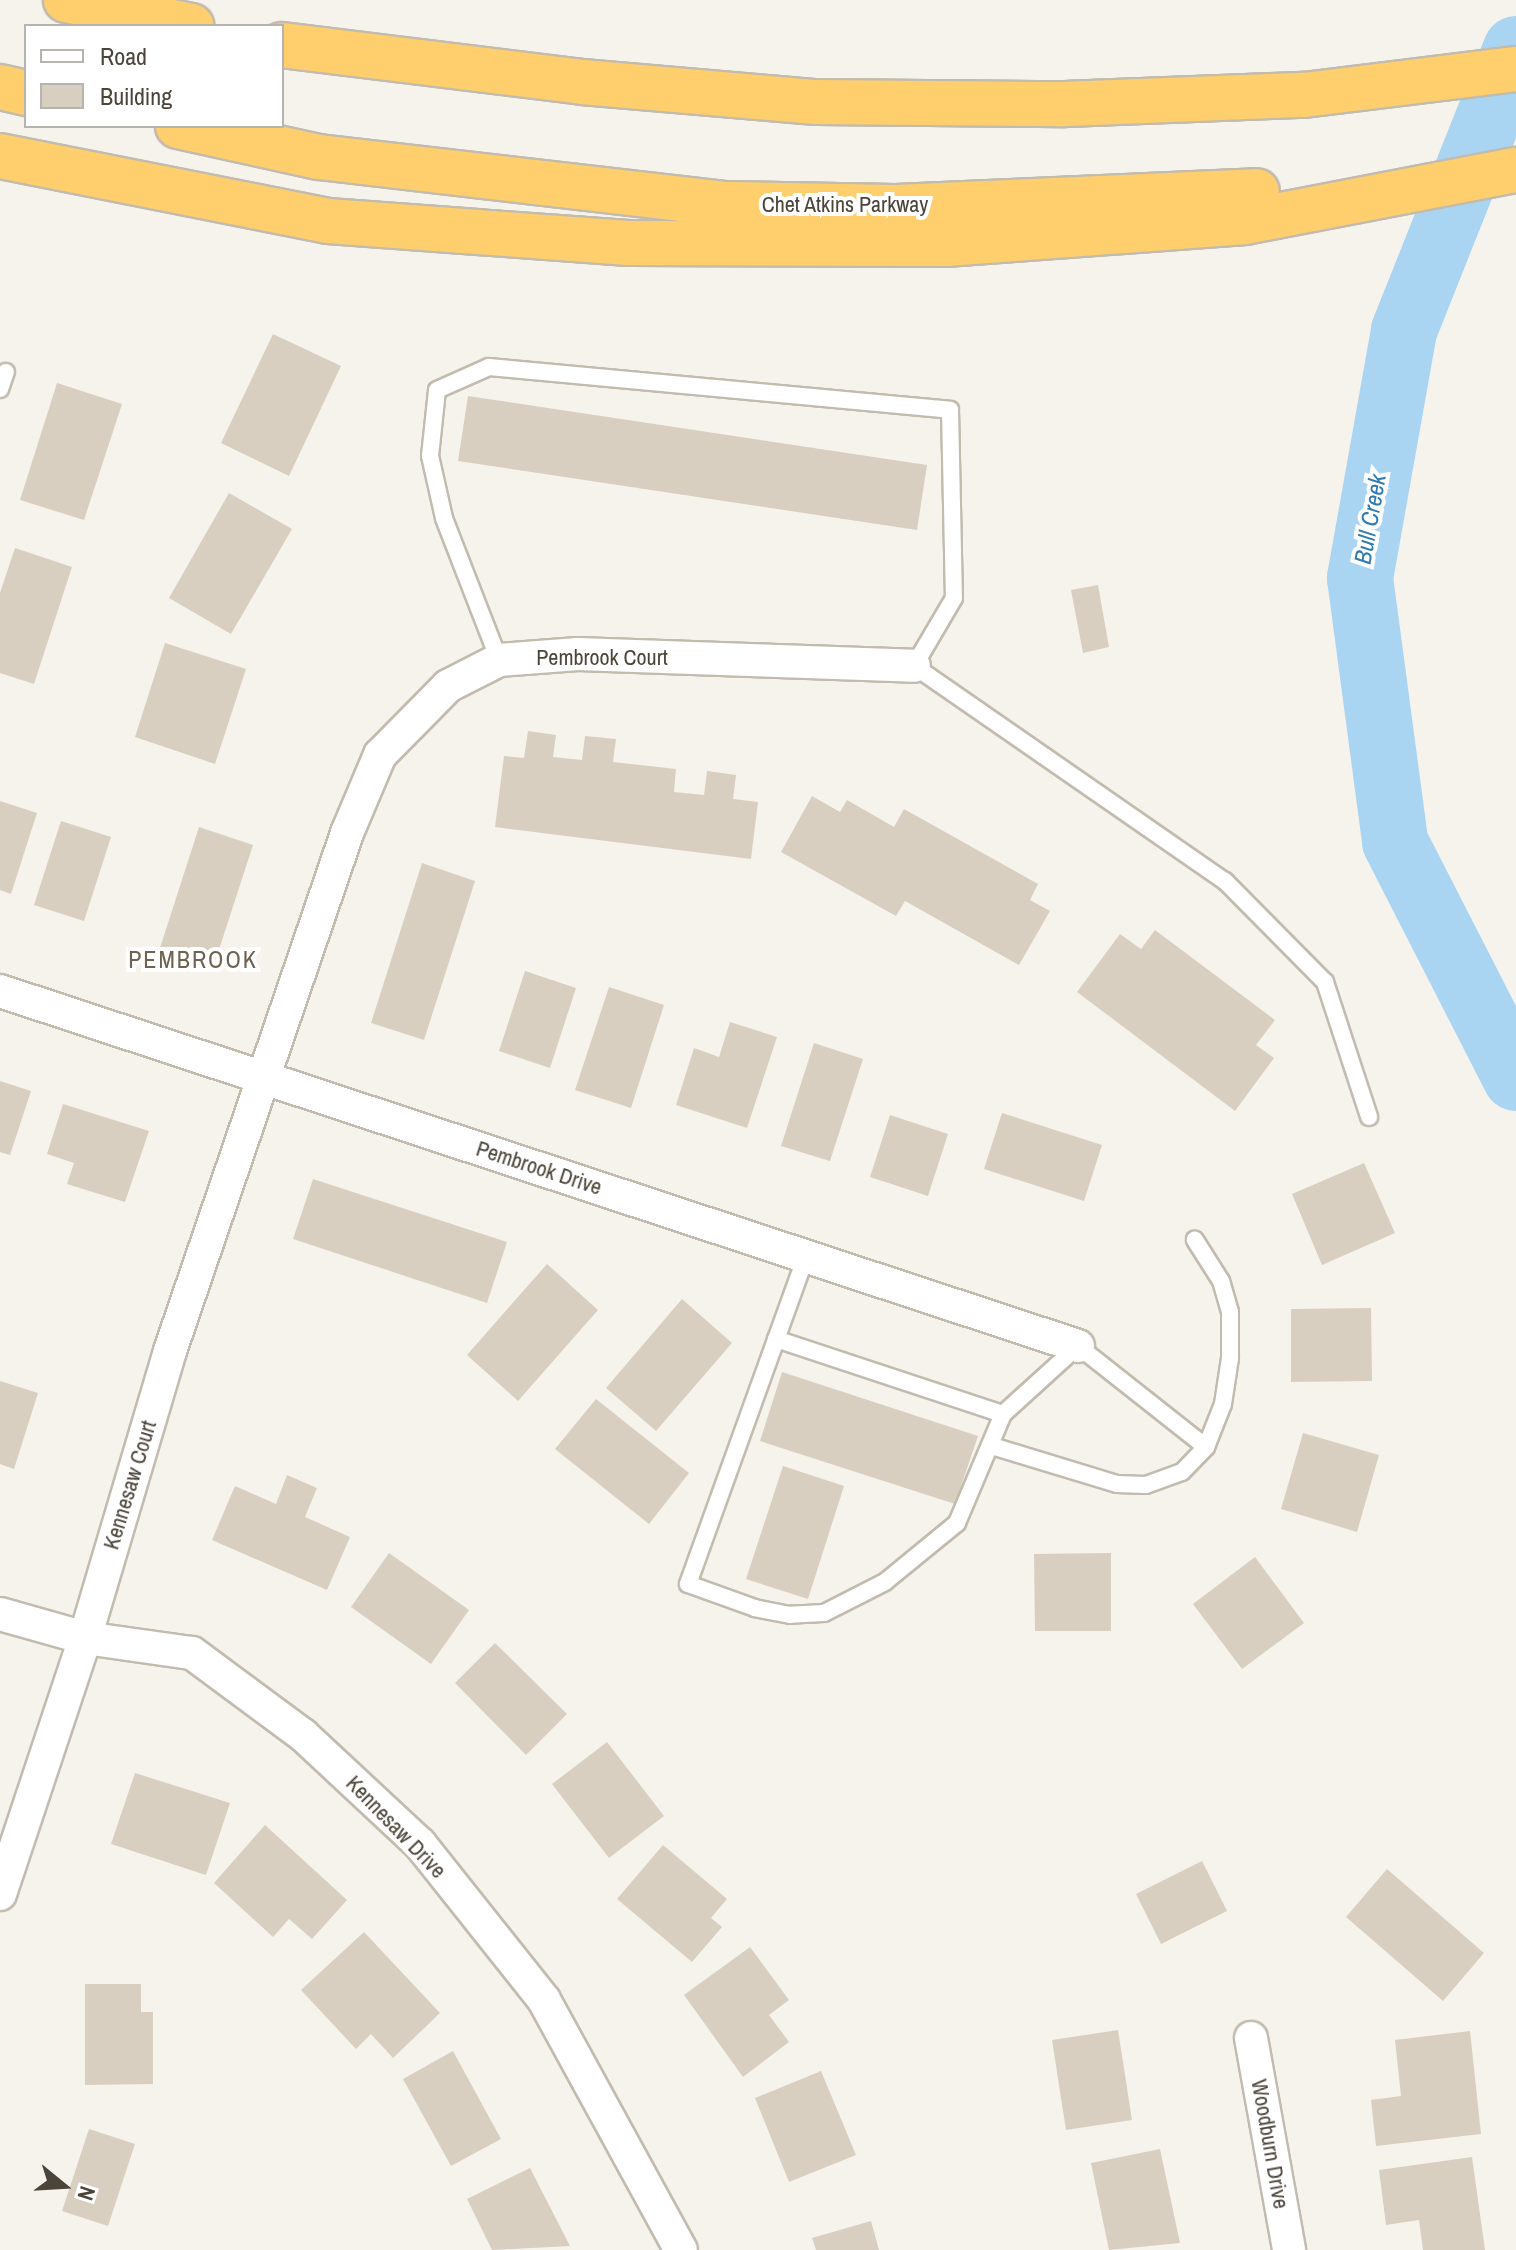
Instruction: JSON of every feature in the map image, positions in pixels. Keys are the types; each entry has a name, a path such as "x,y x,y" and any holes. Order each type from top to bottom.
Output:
{"highway":[{"path":"66,0 181,24"},
{"path":"284,45 582,82 816,102 1065,104 1247,98 1516,69"},
{"path":"0,87 24,93"},
{"name":"Chet Atkins Parkway","path":"187,128 319,157 728,204 1193,210"},
{"path":"0,156 328,221 628,243 946,244 1193,210 1245,222 1516,170"}],"street":[{"name":"Pembrook Court","path":"262,1077 347,833 380,755 448,686 499,660 578,654 914,666"},
{"name":"Pembrook Drive","path":"0,991 1078,1346"},
{"name":"Kennesaw Court","path":"0,1894 85,1638 170,1351 262,1077"},
{"name":"Kennesaw Drive","path":"0,1614 85,1638 192,1653 303,1735 420,1844 544,2000 681,2250"},
{"name":"Woodburn Drive","path":"1251,2038 1289,2250"}],"lane":[{"path":"499,660 444,518 430,456 437,390 489,367 950,410 954,598 914,666 1225,881 1325,982 1369,1117"},
{"path":"0,389 6,372"},
{"path":"992,1446 1117,1484 1146,1485 1182,1472 1206,1447 1223,1404 1230,1312 1221,1281 1195,1240"},
{"path":"806,1256 688,1584 790,1615 824,1613 897,1574 957,1523 1003,1414 1078,1346 1206,1447"},
{"path":"776,1339 1003,1414"}],"building":[{"path":"273,334 341,366 289,476 221,443"},
{"path":"57,383 122,404 84,520 20,500"},
{"path":"468,396 927,465 917,530 458,461"},
{"path":"229,493 292,529 231,634 169,598"},
{"path":"15,548 72,567 34,684 0,673 0,593"},
{"path":"1098,585 1109,647 1083,653 1071,590"},
{"path":"165,643 246,669 215,764 135,737"},
{"path":"528,731 556,735 553,757 582,760 585,736 616,739 613,762 676,769 674,792 704,795 707,771 736,775 733,799 758,802 751,859 495,827 504,756 524,758"},
{"path":"812,796 840,812 847,800 894,827 904,809 1038,884 1030,900 1050,911 1019,965 905,901 896,916 781,852"},
{"path":"0,801 37,813 11,894 0,890"},
{"path":"61,821 111,837 84,921 34,905"},
{"path":"199,827 253,845 213,968 159,951"},
{"path":"422,863 475,881 424,1040 371,1023"},
{"path":"1155,930 1275,1020 1256,1045 1274,1058 1235,1111 1077,992 1120,934 1141,949"},
{"path":"525,971 576,988 550,1068 499,1051"},
{"path":"609,987 664,1005 631,1108 575,1090"},
{"path":"730,1022 777,1037 747,1128 676,1105 694,1048 719,1057"},
{"path":"814,1043 863,1059 830,1161 781,1146"},
{"path":"0,1081 31,1091 10,1155 0,1152"},
{"path":"63,1104 149,1131 125,1202 67,1184 74,1163 47,1154"},
{"path":"1002,1113 1102,1145 1084,1201 984,1169"},
{"path":"890,1115 948,1134 928,1196 870,1177"},
{"path":"1364,1163 1395,1233 1322,1265 1292,1194"},
{"path":"313,1179 507,1242 487,1303 293,1239"},
{"path":"547,1264 598,1310 518,1401 467,1355"},
{"path":"682,1299 732,1343 656,1431 606,1388"},
{"path":"1371,1308 1372,1381 1291,1382 1291,1309"},
{"path":"782,1372 978,1436 955,1504 760,1441"},
{"path":"0,1381 38,1393 14,1469 0,1464"},
{"path":"596,1399 689,1473 649,1524 555,1449"},
{"path":"1303,1433 1379,1455 1357,1532 1281,1509"},
{"path":"783,1466 844,1486 808,1599 746,1579"},
{"path":"287,1475 317,1488 305,1517 350,1537 327,1590 212,1540 235,1486 276,1504"},
{"path":"389,1553 469,1610 431,1664 351,1607"},
{"path":"1111,1553 1111,1631 1035,1631 1034,1554"},
{"path":"1255,1557 1304,1623 1242,1669 1193,1604"},
{"path":"495,1643 567,1714 526,1755 455,1683"},
{"path":"607,1742 664,1816 609,1858 552,1784"},
{"path":"135,1773 230,1803 206,1875 111,1844"},
{"path":"265,1825 347,1900 312,1939 289,1919 273,1937 214,1883"},
{"path":"663,1845 727,1899 711,1918 722,1927 692,1962 617,1899"},
{"path":"1202,1861 1227,1911 1161,1944 1136,1894"},
{"path":"1387,1869 1484,1953 1443,2001 1346,1917"},
{"path":"364,1932 440,2013 393,2058 371,2034 356,2049 301,1990"},
{"path":"750,1947 789,2000 769,2015 789,2042 743,2077 684,1995"},
{"path":"85,1984 141,1984 141,2012 153,2012 153,2084 85,2085"},
{"path":"1118,2030 1132,2120 1066,2130 1052,2040"},
{"path":"1470,2031 1481,2134 1376,2146 1371,2100 1401,2096 1395,2040"},
{"path":"453,2051 501,2139 451,2166 403,2079"},
{"path":"821,2071 856,2155 789,2182 755,2098"},
{"path":"89,2129 135,2144 108,2226 62,2211"},
{"path":"1160,2149 1180,2243 1109,2250 1091,2163"},
{"path":"1472,2157 1485,2250 1423,2250 1419,2220 1386,2225 1379,2170"},
{"path":"530,2168 570,2246 492,2250 467,2199"},
{"path":"871,2221 879,2250 816,2250 812,2238"}],"waterway":[{"name":"Bull Creek","path":"1516,49 1404,331 1360,578 1395,842 1516,1078"}],"district":[{"name":"PEMBROOK","path":"193,960"}]}
